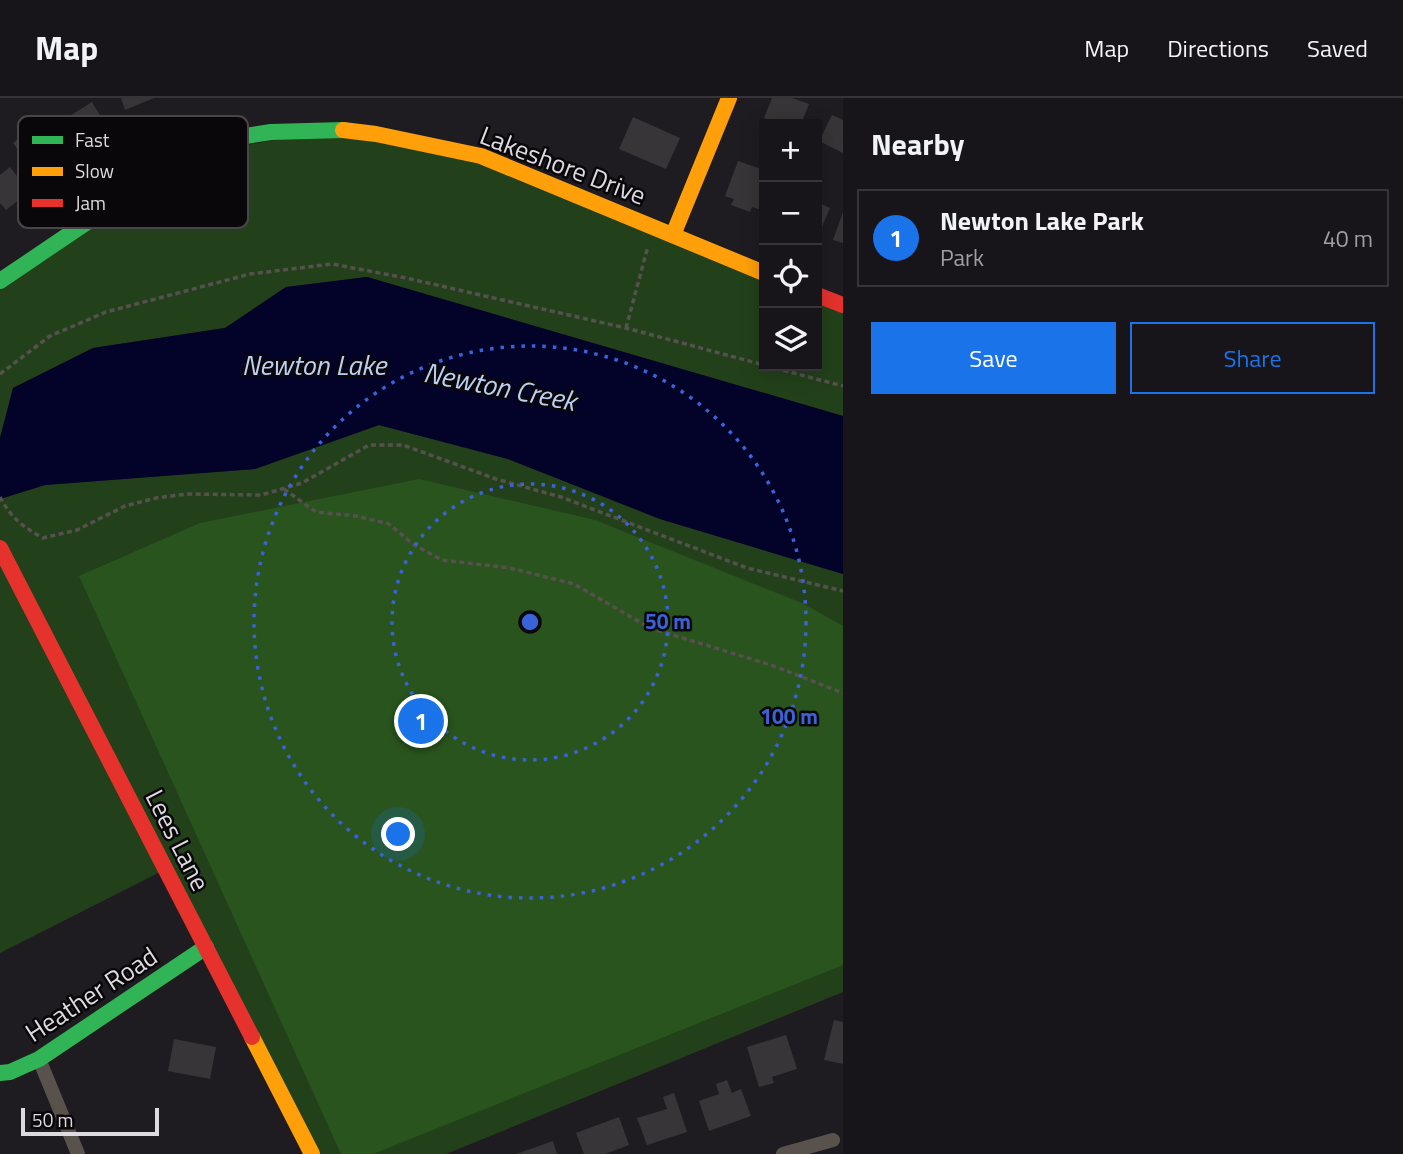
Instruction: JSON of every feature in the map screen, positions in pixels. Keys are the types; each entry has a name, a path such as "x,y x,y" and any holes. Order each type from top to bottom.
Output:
{"street":[{"path":"673,235 729,98"},
{"name":"Lakeshore Drive","path":"248,136 336,129 376,134 481,156 759,271"},
{"name":"Lakeshore Drive","path":"0,281 78,228"},
{"path":"822,297 843,305"},
{"name":"Lees Lane","path":"0,548 312,1154"},
{"name":"Heather Road","path":"0,1073 10,1072 39,1059 206,947"},
{"path":"39,1059 78,1154"},
{"path":"783,1154 833,1140"}],"path":[{"path":"626,328 654,227"},
{"path":"0,373 51,336 106,312 250,274 332,264 626,328 759,363"},
{"path":"788,371 843,386"},
{"path":"0,497 19,525 43,538 77,530 125,506 156,498 187,494 261,495 302,483 369,445 403,445 496,479 561,498 747,568 843,591"},
{"path":"284,489 316,512 356,516 389,524 414,545 442,560 510,569 575,584 650,628 774,666 843,693"}],"green space":[{"path":"336,129 481,156 759,271 759,371 822,371 822,297 843,305 843,416 367,277 286,287 225,328 93,348 13,388 0,438 0,281 82,228 248,228 248,145"},
{"path":"379,425 508,459 660,519 843,574 843,992 446,1154 312,1154 166,869 0,953 0,499 45,485 255,469"},
{"path":"419,479 595,520 804,604 843,626 843,965 373,1154 341,1154 79,576 200,523"}],"water":[{"name":"Newton Lake","path":"367,277 843,416 843,574 660,519 508,459 379,425 255,469 45,485 0,499 0,438 13,388 93,348 225,328 286,287"}],"building":[{"path":"121,98 154,98 125,110"},
{"path":"772,98 792,98 809,104 803,119 764,118"},
{"path":"92,102 100,116 70,116"},
{"path":"832,115 843,120 843,153 822,142 822,135"},
{"path":"633,117 680,138 666,169 619,149"},
{"path":"738,161 759,168 759,209 752,207 750,212 731,205 734,199 725,196"},
{"path":"10,167 18,178 18,201 6,210 0,203 0,175"},
{"path":"822,204 830,208 822,227"},
{"path":"843,212 843,243 833,240"},
{"path":"834,1020 843,1022 843,1064 824,1060"},
{"path":"786,1035 797,1069 772,1077 774,1083 759,1087 747,1047"},
{"path":"174,1039 216,1047 210,1079 168,1071"},
{"path":"727,1080 732,1093 741,1089 751,1116 709,1131 699,1101 719,1094 716,1084"},
{"path":"674,1093 687,1132 647,1145 637,1118 667,1109 663,1097"},
{"path":"619,1117 629,1145 605,1154 584,1154 576,1133"},
{"path":"553,1141 557,1154 516,1154"}],"traffic: fast":[{"path":"248,136 271,132 343,130"},
{"path":"0,281 78,228"},
{"path":"0,1073 10,1072 39,1059 206,947"}],"traffic: slow":[{"path":"673,235 729,98"},
{"path":"343,130 376,134 481,156 759,271"},
{"path":"252,1037 312,1154"}],"traffic: jam":[{"path":"822,297 843,305"},
{"path":"0,548 252,1037"}],"place":[{"name":"Newton Lake Park","path":"421,721"}],"water label":[{"name":"Newton Creek","path":"500,386"}]}
